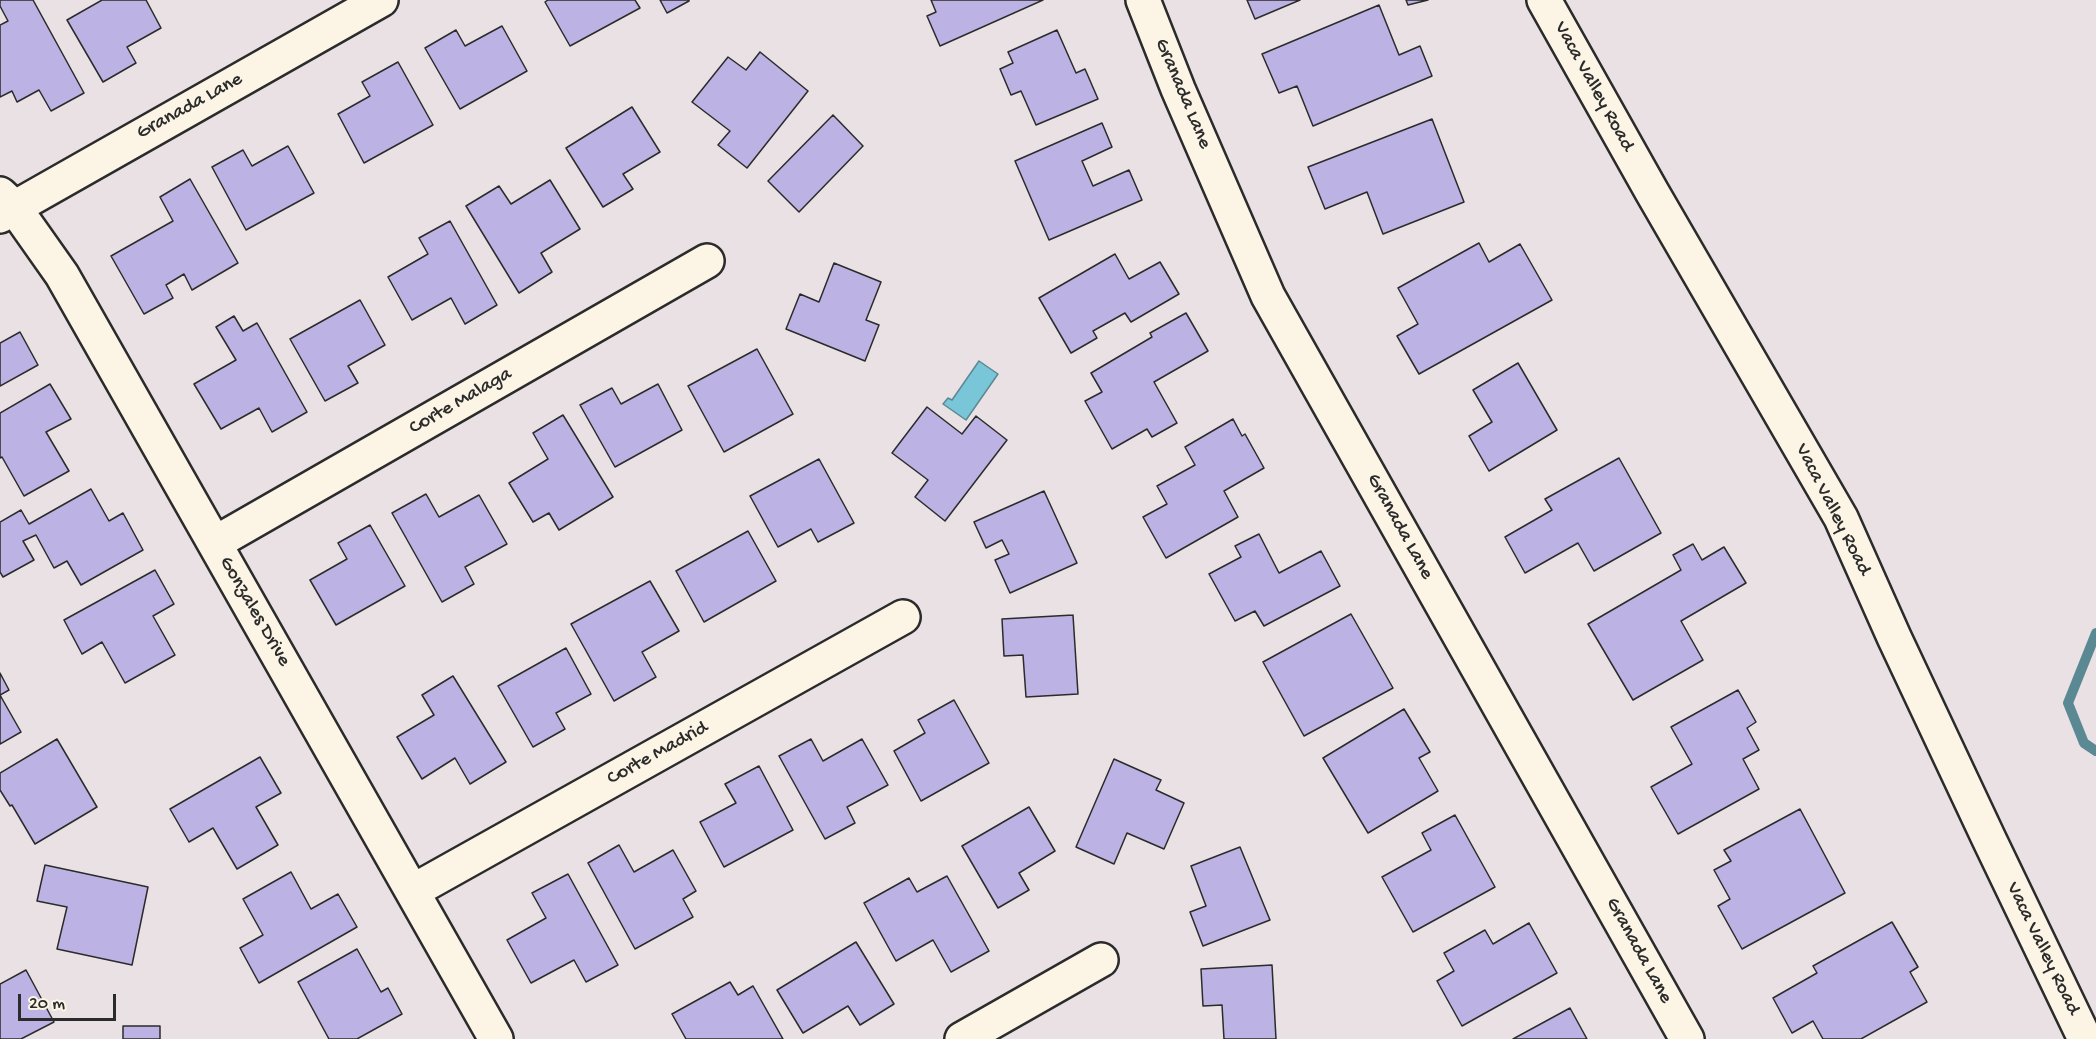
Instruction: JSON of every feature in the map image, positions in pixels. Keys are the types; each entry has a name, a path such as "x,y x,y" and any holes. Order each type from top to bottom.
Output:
{"street":[{"name":"Granada Lane","path":"5,206 381,0"},
{"name":"Granada Lane","path":"1143,0 1178,88 1268,296 1687,1039"},
{"name":"Vaca Valley Road","path":"1544,0 1652,192 1841,518 1969,797 2085,1039"},
{"name":"Gonzales Drive","path":"5,206 62,275 496,1039"},
{"name":"Corte Malaga","path":"215,543 707,261"},
{"name":"Corte Madrid","path":"413,891 903,617"},
{"path":"962,1039 1101,960"}],"water":[{"path":"979,361 998,374 966,420 943,404 948,398 952,400"}],"building":[{"path":"0,0 33,0 84,93 51,111 39,90 17,102 12,91 0,97 0,25 8,21 0,6"},
{"path":"102,0 146,0 161,28 127,47 136,63 103,82 67,20"},
{"path":"548,0 635,0 640,8 570,46 545,2"},
{"path":"660,0 689,0 689,1 667,13"},
{"path":"931,0 1043,0 940,46 927,16 936,12"},
{"path":"1247,0 1300,0 1255,19"},
{"path":"1406,0 1428,0 1408,5"},
{"path":"1379,5 1399,55 1420,46 1432,76 1313,126 1297,86 1279,93 1262,54"},
{"path":"502,26 527,71 460,109 425,48 456,30 465,46"},
{"path":"1057,30 1076,73 1085,69 1098,99 1036,125 1021,91 1011,95 1000,69 1013,63 1008,52"},
{"path":"760,52 808,91 747,168 718,145 730,131 692,102 728,57 746,70"},
{"path":"398,62 433,125 364,163 338,114 370,96 362,82"},
{"path":"632,107 660,152 623,174 633,189 603,207 566,148"},
{"path":"833,115 863,146 799,212 768,181"},
{"path":"1432,119 1464,202 1383,234 1367,192 1325,209 1308,167"},
{"path":"1102,123 1112,147 1082,161 1093,186 1129,170 1142,200 1049,240 1015,161"},
{"path":"288,146 314,193 246,230 212,167 243,150 252,166"},
{"path":"190,179 238,263 192,290 184,274 166,285 173,298 144,314 111,256 173,221 160,197"},
{"path":"550,180 580,229 541,253 552,272 519,293 466,206 499,186 511,204"},
{"path":"450,221 497,305 465,324 451,298 412,320 388,277 428,254 419,238"},
{"path":"1479,243 1489,262 1520,244 1552,300 1419,374 1397,336 1418,324 1398,288"},
{"path":"1115,254 1129,279 1160,262 1179,294 1131,322 1125,313 1093,331 1097,338 1071,353 1039,298"},
{"path":"834,263 881,282 866,320 879,325 865,361 786,329 800,294 819,302"},
{"path":"360,300 385,345 348,366 358,383 325,401 290,339"},
{"path":"1186,313 1208,351 1154,382 1177,423 1152,437 1147,429 1112,449 1085,401 1102,392 1091,373 1152,337 1150,333"},
{"path":"234,316 243,331 257,323 307,412 272,432 259,408 221,429 194,384 236,360 216,327"},
{"path":"20,332 38,365 0,386 0,343"},
{"path":"757,349 793,414 724,452 688,386"},
{"path":"1518,363 1557,430 1489,471 1469,436 1492,422 1473,390"},
{"path":"50,384 71,419 46,432 69,471 24,496 2,457 0,458 0,413"},
{"path":"658,384 682,430 615,467 580,405 612,388 621,404"},
{"path":"927,407 962,434 976,416 1007,440 945,521 915,497 928,480 892,453"},
{"path":"563,415 613,497 559,530 549,513 533,522 509,483 548,459 533,433"},
{"path":"1233,419 1242,436 1245,434 1264,468 1224,491 1238,517 1166,558 1143,517 1167,504 1157,486 1195,465 1185,447"},
{"path":"1619,458 1661,533 1594,571 1578,543 1525,573 1505,537 1552,510 1545,499"},
{"path":"819,459 854,523 818,542 811,529 778,547 750,496"},
{"path":"91,489 109,521 123,513 143,550 81,585 67,561 54,568 36,535 23,541 34,560 3,577 0,572 0,522 21,510 29,524"},
{"path":"1044,491 1077,563 1010,593 995,560 1009,554 1002,540 986,548 974,522"},
{"path":"426,494 439,517 479,495 507,544 465,567 474,584 442,602 392,513"},
{"path":"370,525 405,586 336,625 310,580 347,559 338,543"},
{"path":"748,531 776,581 704,622 676,571"},
{"path":"1259,534 1279,573 1321,551 1340,586 1264,626 1255,611 1235,621 1209,574 1241,557 1235,546"},
{"path":"1693,544 1702,560 1724,547 1746,583 1681,621 1703,660 1633,700 1588,624 1681,570 1673,555"},
{"path":"155,570 174,604 153,616 175,655 125,683 102,642 82,654 64,620"},
{"path":"650,581 679,631 642,652 656,677 614,701 571,624"},
{"path":"1351,614 1393,688 1304,736 1263,662"},
{"path":"1073,615 1078,694 1026,697 1023,655 1004,656 1002,619"},
{"path":"566,648 591,694 556,713 565,729 533,747 498,686"},
{"path":"0,673 9,690 0,695"},
{"path":"453,676 506,762 470,784 455,758 422,779 397,737 434,715 422,695"},
{"path":"1738,690 1756,722 1747,728 1759,750 1743,759 1759,789 1678,834 1651,787 1692,764 1671,727"},
{"path":"0,695 21,732 0,744"},
{"path":"954,700 989,763 921,801 894,751 925,733 918,720"},
{"path":"1404,709 1430,752 1419,758 1438,791 1368,833 1323,758"},
{"path":"57,739 97,807 35,844 12,805 10,806 0,790 0,773"},
{"path":"811,739 823,761 862,739 888,785 847,807 855,823 825,839 779,756"},
{"path":"260,757 281,793 256,807 278,845 237,869 213,828 189,842 170,809"},
{"path":"1114,759 1161,780 1156,790 1184,803 1164,849 1127,833 1114,864 1076,847"},
{"path":"759,766 793,830 724,867 700,822 736,803 725,784"},
{"path":"1029,807 1055,851 1019,873 1029,890 998,908 962,846"},
{"path":"1800,809 1845,893 1742,949 1718,906 1730,899 1714,870 1731,861 1724,850"},
{"path":"1455,815 1495,887 1413,932 1382,877 1431,850 1422,833"},
{"path":"619,845 634,872 673,850 696,891 683,899 693,917 635,949 588,863"},
{"path":"1240,847 1270,920 1203,946 1190,912 1206,906 1191,866"},
{"path":"45,865 148,887 132,965 57,949 67,907 37,901"},
{"path":"291,872 311,909 338,894 357,927 259,983 240,948 263,935 243,899"},
{"path":"568,874 618,965 586,982 574,960 531,983 507,940 546,918 532,893"},
{"path":"947,876 989,951 951,972 933,940 896,961 864,903 909,878 917,892"},
{"path":"1892,922 1918,967 1910,972 1927,1002 1861,1039 1823,1039 1813,1021 1792,1033 1773,998 1817,973 1813,966"},
{"path":"1529,923 1557,973 1462,1026 1437,981 1454,971 1444,953 1485,930 1493,944"},
{"path":"856,942 894,1004 860,1025 848,1006 803,1033 777,990"},
{"path":"357,949 381,992 388,988 402,1014 357,1039 329,1039 298,982"},
{"path":"1272,965 1276,1039 1224,1039 1222,1005 1203,1006 1201,969"},
{"path":"26,970 54,1022 21,1039 0,1039 0,984"},
{"path":"730,982 738,995 753,986 783,1039 686,1039 672,1014"},
{"path":"1570,1008 1587,1039 1513,1039"},
{"path":"123,1026 160,1026 160,1039 123,1039"}],"waterway":[{"path":"2096,633 2068,703 2084,743 2096,751"}]}
